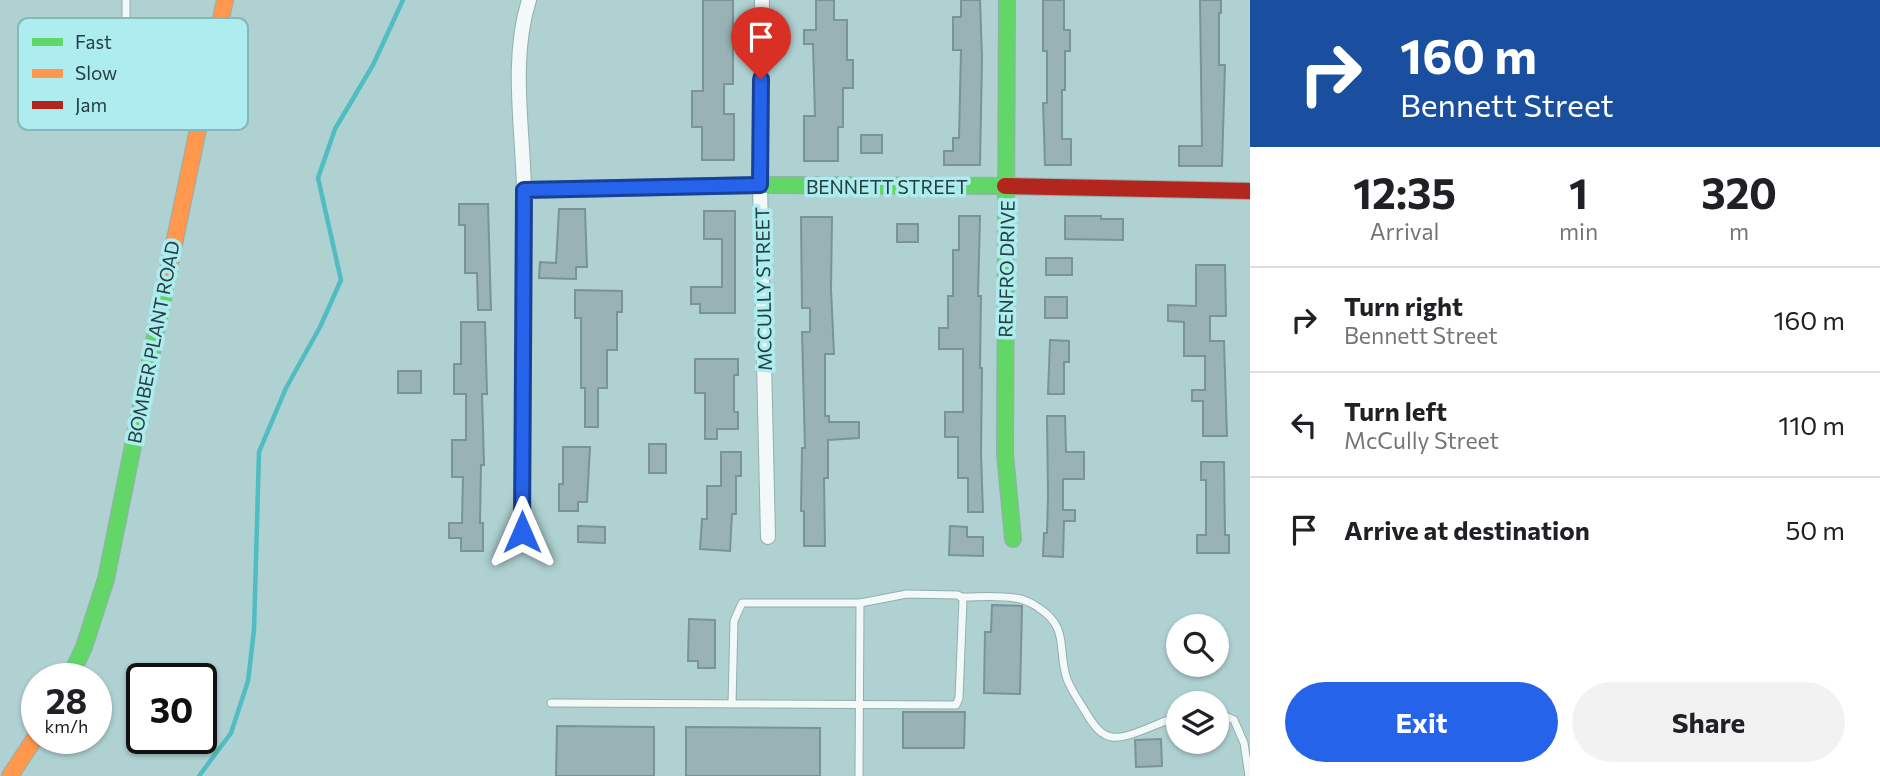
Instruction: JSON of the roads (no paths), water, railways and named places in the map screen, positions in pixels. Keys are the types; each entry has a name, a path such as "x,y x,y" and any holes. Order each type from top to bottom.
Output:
{"street":[{"name":"BOMBER PLANT ROAD","path":"221,18 225,0"},
{"path":"522,532 524,190 519,68 521,25 529,0"},
{"name":"MCCULLY STREET","path":"762,0 760,185 768,537"},
{"name":"RENFRO DRIVE","path":"1007,0 1005,454 1013,538"},
{"name":"BOMBER PLANT ROAD","path":"76,663 96,618 111,559 198,130"},
{"name":"BENNETT STREET","path":"524,190 760,185 1250,191"},
{"path":"10,776 24,754"}],"lane":[{"path":"126,0 126,18"},
{"path":"732,704 734,621 742,603 860,603 907,594 1017,598 1033,603 1048,613 1058,625 1063,641 1066,676 1096,728 1111,737 1123,737 1166,720"},
{"path":"551,703 956,705 959,703 961,597"},
{"path":"859,776 860,603"},
{"path":"1229,718 1234,720 1244,743 1249,776"}],"waterway":[{"path":"199,776 231,733 248,681 254,630 259,452 286,388 320,327 341,280 318,178 335,129 373,65 403,0"}]}
